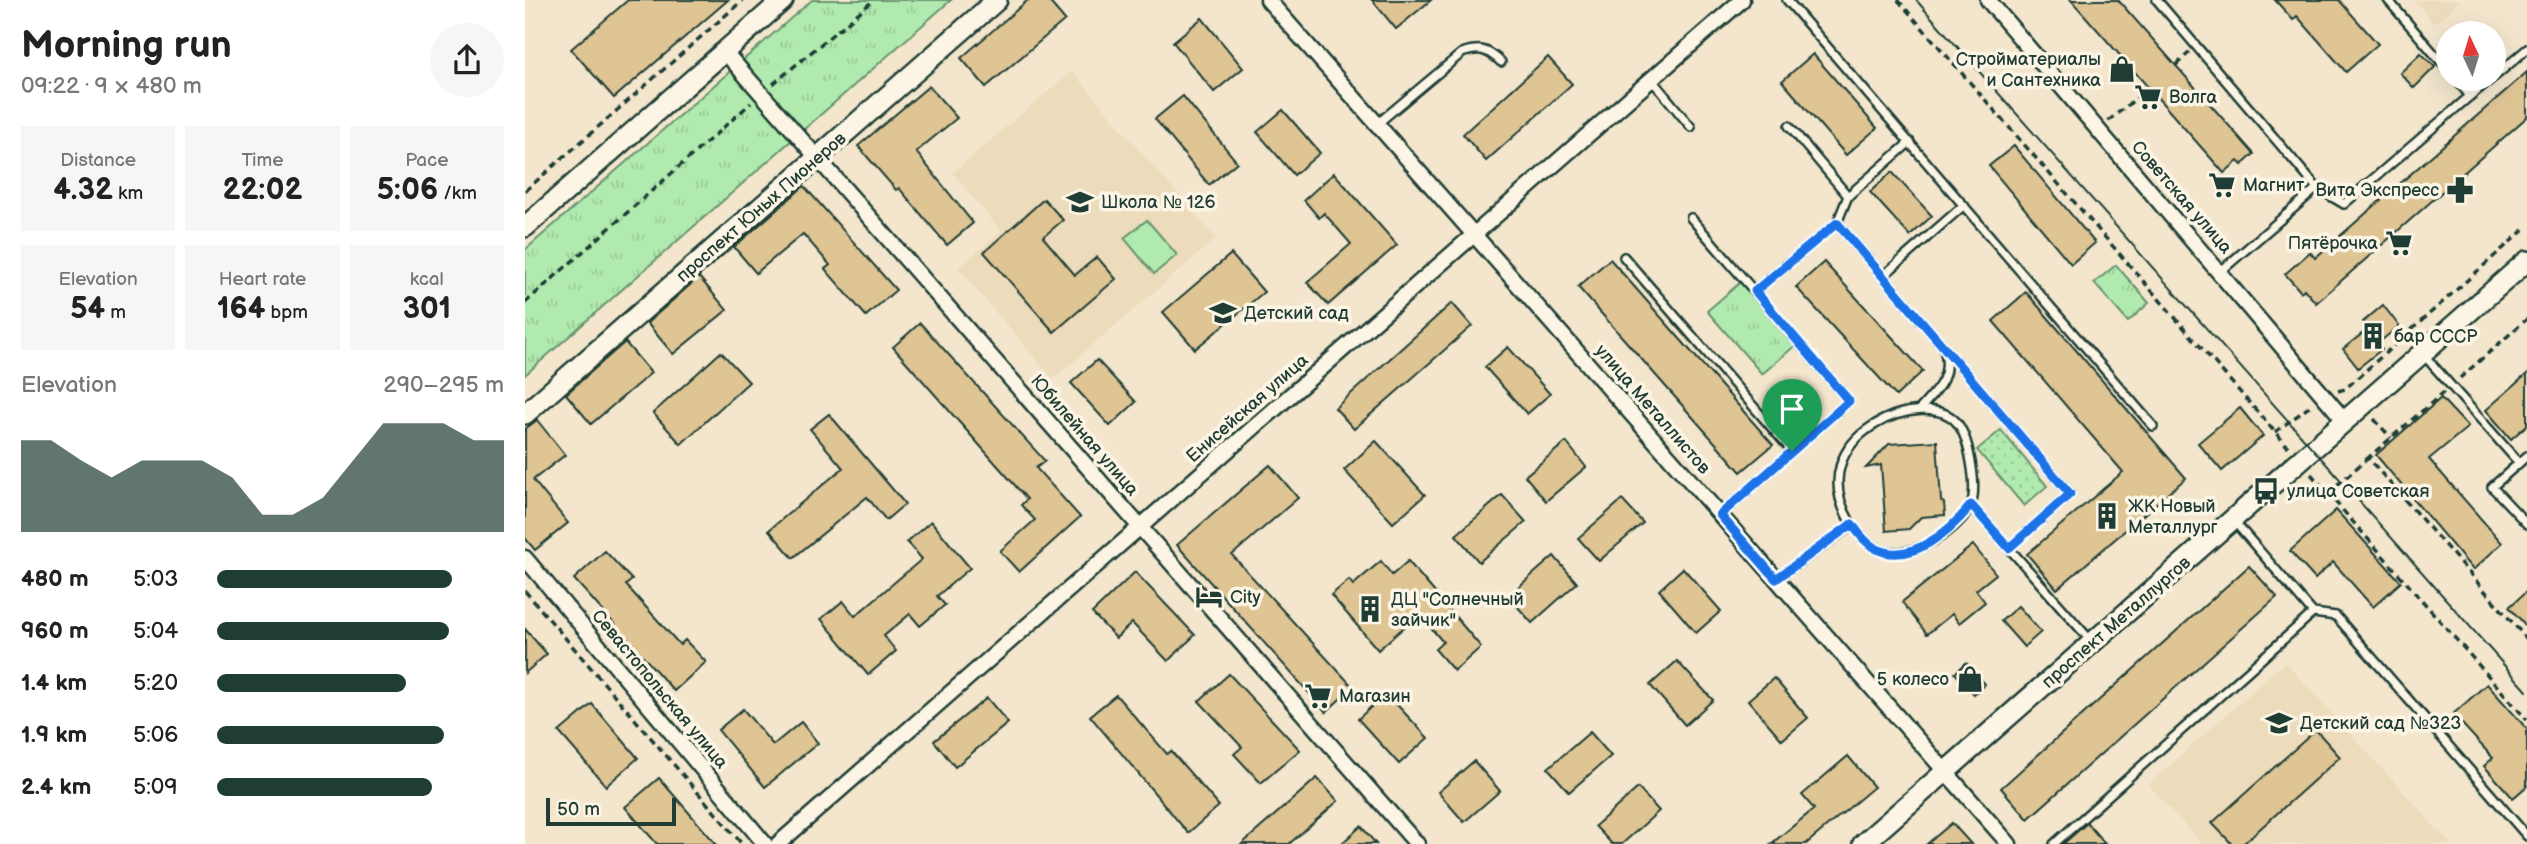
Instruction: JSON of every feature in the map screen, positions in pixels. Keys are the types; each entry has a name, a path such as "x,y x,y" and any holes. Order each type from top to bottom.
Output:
{"street":[{"path":"525,227 783,0"},
{"name":"проспект Юных Пионеров","path":"525,414 997,0"},
{"name":"улица Металлистов","path":"1268,0 2009,844"},
{"name":"Енисейская улица","path":"778,844 1742,0"},
{"name":"Советская улица","path":"1988,0 2221,271 2322,397 2345,421"},
{"name":"Юбилейная улица","path":"725,51 1416,844"},
{"name":"проспект Металлургов","path":"1863,844 2527,261"},
{"name":"Севастопольская улица","path":"525,558 765,844"}],"lane":[{"path":"1787,0 2153,426"},
{"path":"2157,0 2317,188 2344,204 2476,91"},
{"path":"2388,0 2436,56"},
{"path":"1377,124 1462,53 1474,49 1488,50 1501,62"},
{"path":"2506,66 2527,49"},
{"path":"1651,79 1692,127"},
{"path":"2466,91 2470,96"},
{"path":"1789,126 1848,196"},
{"path":"1755,291 1837,223 1848,196 1910,142"},
{"path":"2221,271 2317,188"},
{"path":"1884,276 1964,205"},
{"path":"1691,218 1849,401 1720,515"},
{"path":"1837,223 2070,494 2009,548"},
{"path":"1624,257 1792,451"},
{"path":"1918,411 1939,388 1948,372 1943,346"},
{"path":"2422,354 2519,463"},
{"path":"1971,505 1952,527 1933,539 1894,553 1875,549 1852,524 1841,505 1836,480 1844,452 1877,424 1918,411 1944,412 1959,425 1969,448 1971,505 2092,643"},
{"path":"2527,456 2493,487 2527,524"},
{"path":"2233,520 2313,613 2336,616 2527,836"},
{"path":"1776,579 1852,524"},
{"path":"2054,844 2313,613"}],"path":[{"path":"525,191 743,0"},
{"path":"525,303 761,94 874,0"},
{"path":"1898,0 2275,432 2322,397 2345,389 2527,227"},
{"path":"2176,65 2196,46"},
{"path":"2099,129 2149,88"},
{"path":"2391,438 2328,493 2527,720"},
{"path":"2368,458 2527,639"},
{"path":"525,591 742,844"}],"shaded area":[{"path":"2414,0 2461,0 2436,21 2434,24"},
{"name":"Школа № 126","path":"1072,71 1216,239 1053,379 958,268 1001,231 952,173"},
{"name":"Детский сад №323","path":"2285,662 2451,844 2202,844 2148,785"}],"green space":[{"path":"812,0 951,0 525,375 525,250"},
{"path":"1147,220 1177,255 1154,274 1124,238"},
{"path":"2116,265 2149,303 2128,322 2094,283"},
{"path":"1742,281 1797,344 1762,374 1707,311"},
{"path":"2001,430 2047,486 2024,506 1977,450"}],"building":[{"path":"628,0 728,0 614,98 571,49"},
{"path":"1028,0 1048,0 1065,20 986,87 961,58"},
{"path":"1372,0 1431,0 1396,29"},
{"path":"2071,0 2118,0 2254,154 2242,165 2238,161 2224,173"},
{"path":"2275,0 2339,0 2378,44 2346,72 2297,16 2293,20"},
{"path":"1202,18 1243,68 1214,92 1173,42"},
{"path":"2421,53 2435,67 2414,88 2400,73"},
{"path":"1813,54 1877,128 1846,155 1782,81"},
{"path":"1548,57 1572,84 1486,161 1463,134"},
{"path":"2527,72 2527,117 2316,303 2304,289 2301,292 2285,274 2310,252 2315,258"},
{"path":"929,86 957,118 916,152 973,223 947,245 899,188 896,190 858,146"},
{"path":"1183,96 1237,162 1209,185 1155,119"},
{"path":"1283,110 1320,153 1294,175 1257,132"},
{"path":"2014,146 2095,243 2071,264 1989,166"},
{"path":"1892,172 1932,216 1910,236 1870,192"},
{"path":"1334,173 1397,245 1328,305 1307,282 1351,244 1324,213 1319,218 1304,200"},
{"path":"804,186 896,290 866,316 825,269 830,265 803,234 756,273 734,247"},
{"path":"1044,199 1063,220 1043,237 1075,275 1097,257 1116,279 1054,332 984,252"},
{"path":"1231,254 1264,292 1195,349 1163,312"},
{"path":"1610,259 1773,445 1741,472 1578,287"},
{"path":"1824,262 1923,371 1896,396 1796,287"},
{"path":"699,277 727,310 673,354 647,323"},
{"path":"2026,292 2186,478 2057,589 2027,554 2123,472 1993,321"},
{"path":"1452,303 1472,326 1354,429 1335,408"},
{"name":"бар СССР","path":"2383,305 2399,326 2377,344 2382,349 2358,368 2343,349 2368,329 2363,322"},
{"path":"920,323 1045,461 1036,468 1080,517 1019,572 1000,551 1035,520 1021,505 1027,499 893,347"},
{"path":"625,342 651,373 591,424 566,394"},
{"path":"1508,347 1550,394 1527,414 1485,367"},
{"path":"721,352 749,382 681,444 653,413"},
{"path":"1097,360 1136,402 1110,426 1071,383"},
{"path":"2527,374 2527,425 2511,439 2486,410"},
{"path":"2441,398 2468,427 2429,459 2502,543 2473,570 2376,455"},
{"path":"2240,408 2263,436 2222,471 2198,443"},
{"path":"829,414 905,504 886,520 867,497 793,558 769,530 843,468 810,429"},
{"path":"537,420 565,455 533,480 568,523 535,550 525,538 525,429"},
{"path":"1376,441 1425,495 1393,523 1344,470"},
{"path":"1937,441 1941,501 1944,503 1945,515 1921,517 1909,529 1886,531 1881,465 1866,468 1889,444"},
{"path":"1566,442 1586,467 1546,501 1525,476"},
{"path":"1270,465 1298,498 1232,555 1353,687 1326,712 1177,545"},
{"path":"1502,495 1526,522 1479,562 1456,535"},
{"path":"1622,500 1643,523 1599,561 1578,538"},
{"path":"2336,510 2401,582 2373,607 2333,562 2315,579 2290,551"},
{"path":"931,521 970,568 937,596 945,605 920,626 910,614 884,636 896,651 868,675 821,619 843,601 855,616 922,559 907,542"},
{"path":"1973,545 1996,574 1976,590 1985,602 1959,623 1952,614 1927,634 1902,602"},
{"path":"605,551 632,580 626,585 680,645 685,640 706,662 674,691 574,579"},
{"path":"1554,556 1577,583 1532,623 1508,596"},
{"path":"1381,561 1392,575 1408,561 1481,647 1454,671 1435,649 1443,642 1419,614 1378,650 1331,595 1349,580 1353,585"},
{"path":"2249,566 2277,597 2028,819 2001,788"},
{"path":"1683,568 1721,611 1696,633 1659,590"},
{"path":"1135,572 1195,635 1168,661 1132,623 1116,638 1092,613"},
{"path":"2527,591 2527,627 2509,607"},
{"path":"2018,606 2041,632 2024,647 2001,621"},
{"path":"525,629 547,654 525,673"},
{"path":"1677,661 1713,700 1685,725 1650,685"},
{"name":"5 колесо","path":"1966,663 1985,684 1974,694 1955,673"},
{"path":"1229,674 1300,750 1261,783 1234,754 1242,747 1199,701"},
{"path":"1774,678 1808,718 1782,740 1748,700"},
{"path":"2487,684 2527,729 2527,786 2513,798 2484,766 2493,758 2453,714"},
{"path":"1386,693 1428,738 1399,764 1358,719"},
{"path":"1116,695 1167,754 1171,751 1219,806 1188,833 1090,716"},
{"path":"987,698 1008,723 955,767 934,741"},
{"path":"592,704 638,758 606,786 559,732"},
{"path":"743,709 773,745 801,722 818,743 765,787 718,730"},
{"path":"2316,730 2340,757 2243,844 2232,844 2212,823"},
{"path":"1590,732 1611,756 1569,792 1548,768"},
{"path":"1848,756 1874,787 1806,844 1771,844 1814,809 1802,795"},
{"path":"1474,761 1500,791 1464,822 1438,792"},
{"path":"659,778 716,844 657,844 625,807"},
{"path":"1317,778 1338,801 1289,844 1242,844"},
{"path":"1638,788 1659,811 1622,844 1612,844 1595,826"},
{"path":"1952,823 1971,844 1927,844"},
{"path":"2087,823 2105,844 2063,844"},
{"path":"1361,826 1376,844 1341,844"}],"tram line":[{"path":"1916,0 2527,691"}],"place":[{"name":"Стройматериалы и Сантехника","path":"2122,69"},
{"name":"Волга","path":"2148,97"},
{"name":"Магнит","path":"2222,185"},
{"name":"Вита Экспресс","path":"2460,190"},
{"name":"Школа № 126","path":"1080,202"},
{"name":"Пятёрочка","path":"2399,243"},
{"name":"Детский сад","path":"1223,313"},
{"name":"бар СССР","path":"2373,336"},
{"name":"улица Советская","path":"2266,491"},
{"name":"ЖК Новый Металлург","path":"2107,516"},
{"name":"City","path":"1209,597"},
{"name":"ДЦ \"Солнечный зайчик\"","path":"1370,609"},
{"name":"5 колесо","path":"1970,679"},
{"name":"Магазин","path":"1318,696"},
{"name":"Детский сад №323","path":"2279,723"}],"route":[{"path":"1837,223 2070,494 2009,548 1971,505 1952,527 1941,535 1926,544 1894,553 1875,549 1852,524 1776,579 1720,515 1792,451 1849,401 1755,291 1837,223"}]}
